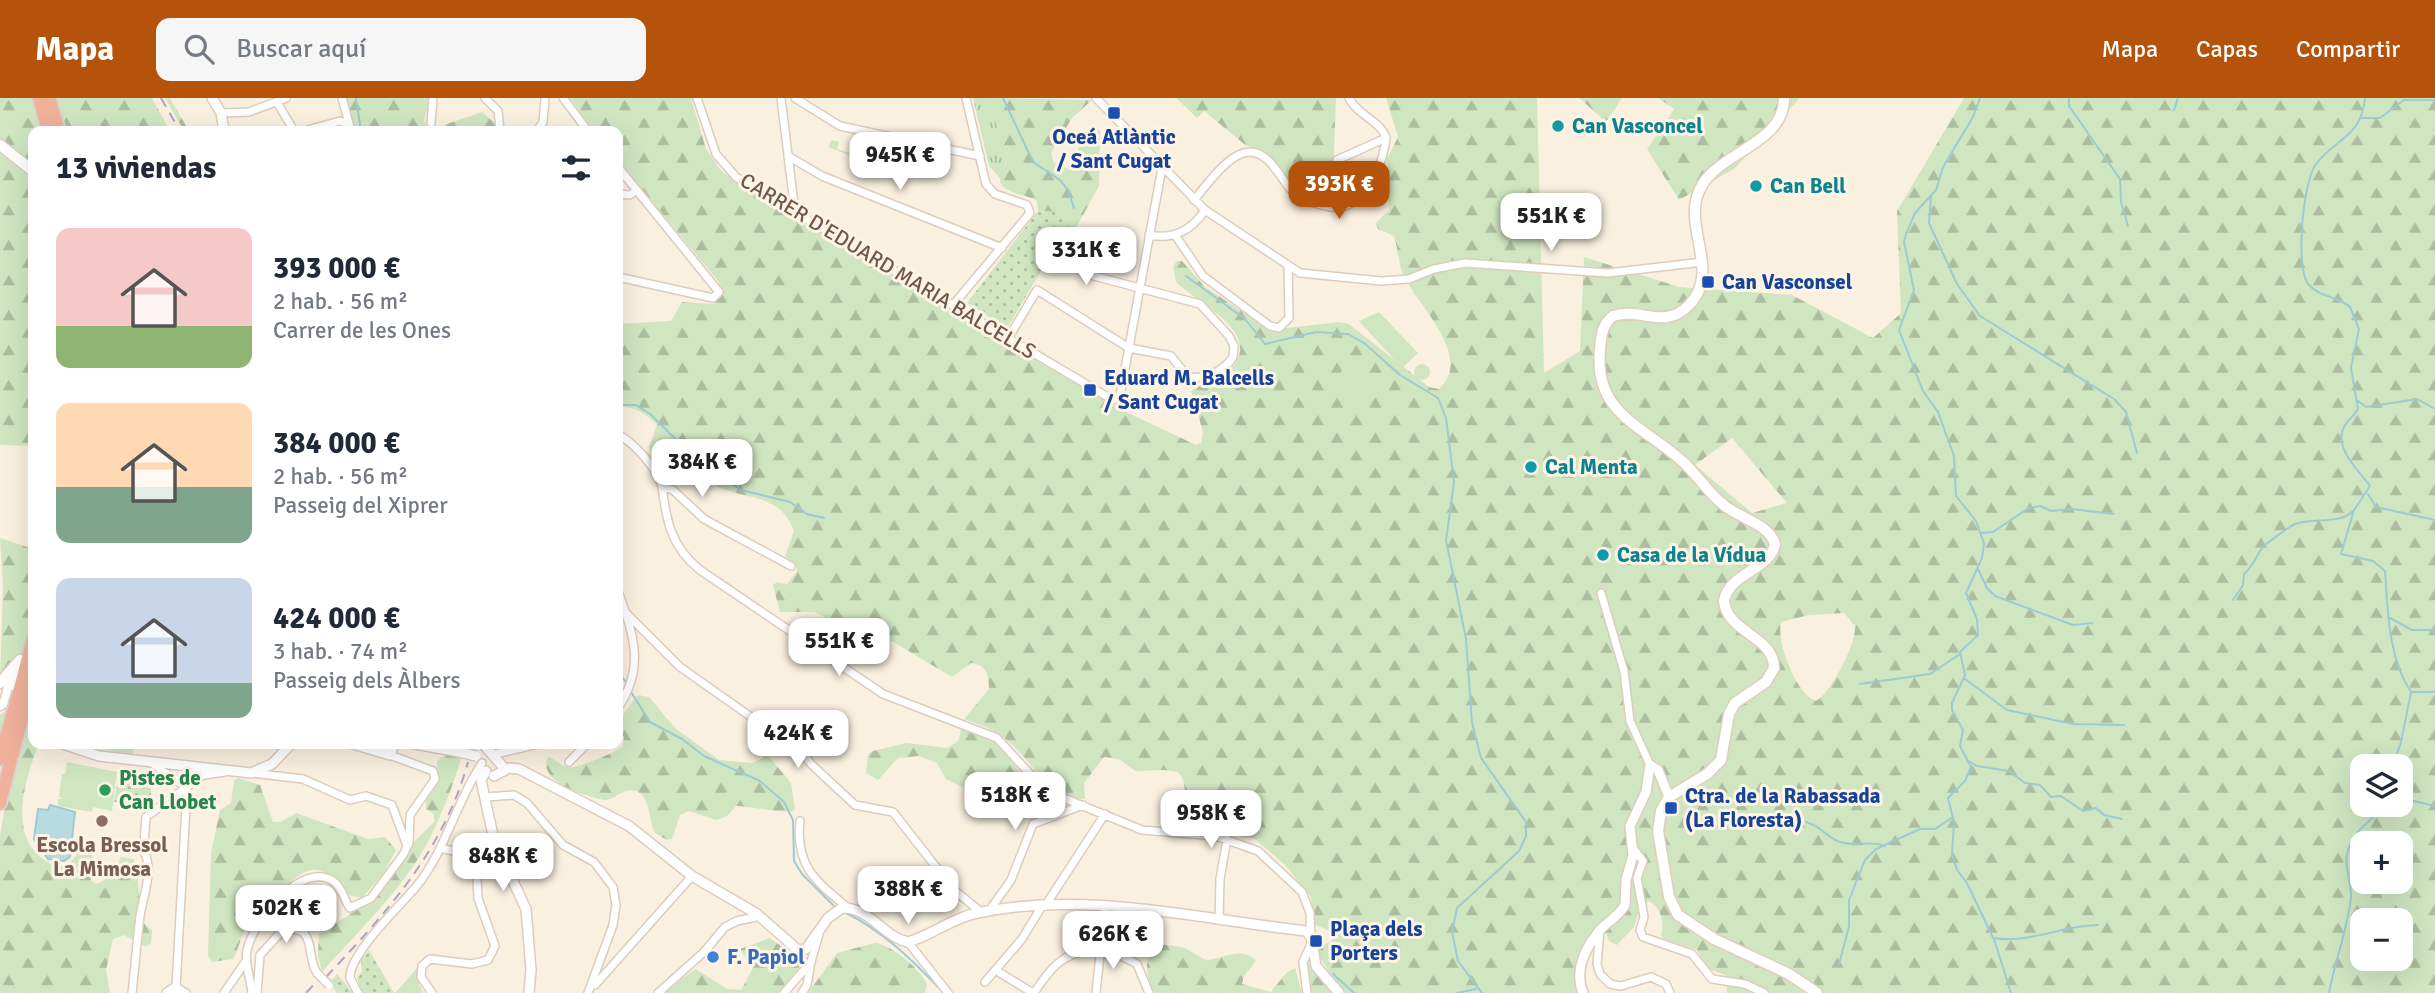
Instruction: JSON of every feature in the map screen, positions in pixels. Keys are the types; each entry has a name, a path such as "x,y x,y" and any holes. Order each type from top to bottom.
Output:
{"highway":[{"path":"38,98 46,126"},
{"path":"49,98 57,126"},
{"path":"0,803 16,733 11,695 28,652"},
{"path":"11,695 28,681"},
{"path":"0,759 16,733"}],"main road":[{"path":"1784,98 1782,113 1772,128 1701,185 1695,214 1703,262 1702,285 1686,308 1664,319 1628,313 1613,316 1604,327 1600,348 1603,382 1618,412 1677,456 1720,503 1770,534 1775,544 1769,557 1733,583 1724,601 1729,616 1769,651 1774,660 1772,673 1766,682 1744,694 1732,708 1722,757 1717,766 1670,797 1661,811 1658,831 1669,897 1678,915 1714,939 1789,974 1817,993"},
{"path":"0,145 28,167"},
{"path":"11,695 17,663"}],"street":[{"path":"212,98 220,113 222,126"},
{"path":"220,113 249,112 278,104 286,98"},
{"path":"342,98 350,126"},
{"path":"431,123 433,98"},
{"path":"485,98 498,111 500,126"},
{"path":"539,126 544,116 545,98"},
{"path":"563,98 584,126"},
{"name":"CARRER D'EDUARD MARIA BALCELLS","path":"697,98 709,139 725,166 747,184 1117,399 1129,348"},
{"path":"781,98 795,212"},
{"path":"795,98 840,126 980,156"},
{"path":"953,305 1029,216 1030,209 990,190 966,98"},
{"path":"1096,98 1205,210 1306,274 1333,274 1381,282 1409,279 1434,269 1465,263 1608,273 1703,262"},
{"path":"1194,200 1228,163 1249,152 1257,153 1271,163 1281,180 1297,196 1317,205 1339,207 1352,204 1371,181 1386,138 1384,131 1353,106 1349,98"},
{"path":"278,104 292,126"},
{"path":"322,126 340,121 348,126"},
{"path":"1337,160 1386,138"},
{"path":"788,156 822,176 1002,248"},
{"path":"1129,348 1162,168"},
{"path":"623,173 718,288 716,297 623,278"},
{"path":"623,194 630,195 637,190"},
{"path":"1149,235 1175,235 1187,230 1205,210"},
{"path":"1175,235 1203,276 1270,326 1279,328 1289,318 1288,265"},
{"path":"1009,337 1037,290 1129,348 1171,356 1182,372 1194,378 1224,367 1234,351 1229,336 1200,304 1094,276 1050,247"},
{"path":"623,439 643,457 662,486 666,519 673,538 700,570 883,694 997,738 1047,789 1142,830 1227,839 1258,851 1292,880 1308,906 1314,958 1320,972 1339,993"},
{"path":"662,486 673,490 704,519 791,566"},
{"path":"1583,993 1578,972 1600,930 1624,908 1626,880 1633,848 1630,826 1646,792 1650,765 1630,721 1624,671 1601,593"},
{"path":"623,606 635,640 629,689 623,699"},
{"path":"625,612 680,667 761,724 790,736 815,768 855,805 893,812 954,890 985,911"},
{"path":"11,695 28,717"},
{"path":"78,749 99,756 303,779 350,800 366,796 392,805 407,846"},
{"path":"251,773 272,764 286,749"},
{"path":"254,993 246,961 247,950 260,920 285,893 308,876 335,882 351,908 356,908 371,898 407,846 410,815 435,779 433,771 370,749"},
{"path":"390,755 392,749"},
{"path":"456,749 482,771 498,852 526,909 531,970 529,993"},
{"path":"487,749 508,768 629,826 692,876 760,916 798,950 806,949 842,908"},
{"path":"492,755 517,749"},
{"path":"569,762 582,749"},
{"path":"149,761 187,788"},
{"path":"1650,765 1658,770 1670,797"},
{"path":"482,771 508,768"},
{"path":"358,993 350,978 354,961 418,884 482,771"},
{"path":"132,993 141,913 149,882 147,856 140,846 146,817 203,775 226,772"},
{"path":"177,990 187,788"},
{"path":"486,797 514,795 527,803 563,845 594,862 613,887 616,905 613,925 588,993"},
{"path":"985,911 1011,880 1033,824 1084,805"},
{"path":"985,982 1022,939 1105,814"},
{"path":"800,821 803,863 824,888 842,908 862,913 897,938 908,942 948,993"},
{"path":"1219,920 1220,879 1227,839"},
{"path":"432,993 421,976 422,966 430,959 480,962 488,960 495,946 478,898 476,862 472,855 440,848"},
{"path":"1633,848 1643,862 1637,878 1644,917 1640,930 1643,937 1692,954 1712,979 1745,984 1764,993"},
{"path":"588,993 609,966 635,943 692,876"},
{"path":"908,942 985,911 1044,906 1105,906 1306,931 1311,940"},
{"path":"1096,993 1105,906"},
{"path":"658,993 704,952 725,927 737,921 760,916"},
{"path":"254,993 260,955 282,931 297,930 307,937 311,944 312,964 334,993"},
{"path":"802,993 807,985 820,930"},
{"path":"1600,930 1598,968 1610,984 1621,986 1651,977 1666,984 1670,993"},
{"path":"1307,993 1303,970 1304,954 1311,940"},
{"path":"1000,973 1036,993 1048,970 1063,957 1102,946 1137,964 1149,993"},
{"path":"224,993 246,961"},
{"path":"784,993 811,962"},
{"path":"167,993 177,990 186,993"}],"green space":[{"path":"0,98 152,98 167,126 28,126 28,446 0,445"},
{"path":"165,98 170,98 186,126 181,126"},
{"path":"346,98 430,98 424,121 428,126 353,126"},
{"path":"570,98 691,98 706,149 722,172 1124,411 1196,445 1201,443 1203,432 1191,391 1230,369 1239,356 1239,343 1233,330 1223,319 1176,282 1173,266 1177,261 1182,261 1205,287 1270,330 1339,322 1349,324 1429,387 1439,389 1448,376 1450,361 1447,346 1403,274 1394,236 1378,229 1376,223 1389,210 1387,159 1398,137 1386,98 1537,98 1544,373 1580,351 1584,257 1679,287 1792,295 1873,338 1901,313 1897,211 1964,98 2435,98 2435,993 1727,993 1728,976 1709,969 1697,950 1664,939 1661,935 1661,916 1657,907 1649,901 1641,905 1634,927 1617,945 1609,941 1604,928 1592,943 1578,966 1576,983 1579,993 1343,993 1319,956 1319,947 1332,941 1334,933 1314,924 1311,897 1285,865 1255,839 1191,825 1185,813 1184,784 1178,772 1135,771 1119,759 1104,757 1084,783 1085,799 1073,798 1042,778 1003,737 964,719 989,689 988,676 981,666 971,663 952,677 858,621 831,620 814,612 780,612 773,585 777,582 787,584 797,571 795,563 785,556 794,531 788,518 771,504 716,486 683,465 660,468 649,447 657,425 639,411 623,407 623,324 671,321 682,302 714,304 724,292 718,281 623,166 623,126 590,126","holes":["1732,438 1787,503 1752,513 1695,465","1844,613 1855,626 1852,643 1829,688 1816,701 1809,697 1801,689 1789,666 1782,642 1781,622 1809,615"]},
{"path":"973,98 987,98 1008,158 1000,178 989,166"},
{"path":"987,98 1092,100 1072,118 1051,153 1054,163 1073,171 1082,138 1090,129 1097,127 1100,132 1099,186 1077,226 1054,212 1038,211 1037,201 1010,191 1002,185 1000,178 1008,158"},
{"path":"1176,98 1336,98 1332,203 1305,195 1282,176 1264,153 1244,144 1204,111 1197,118"},
{"path":"1579,98 1622,98 1606,122"},
{"path":"1658,98 1800,98 1734,169 1679,200 1647,149 1674,109"},
{"path":"482,112 497,125 442,126"},
{"path":"858,135 873,138 872,142 867,142 862,160 828,147 832,140 839,142 837,149 859,156 861,139"},
{"path":"1038,211 1054,212 1077,226 1061,240 1045,242 1043,268 1007,328 967,303"},
{"path":"1379,312 1418,353 1402,368 1359,321"},
{"path":"1422,364 1428,366 1428,378 1422,380 1416,378 1414,372 1416,366"},
{"path":"1343,369 1375,388 1365,405 1333,386"},
{"path":"0,538 28,547 28,634 15,682 28,688 28,709 11,687 0,679 3,584"},
{"path":"638,695 649,697 675,728 719,760 752,763 767,756 791,783 795,810 736,806 727,816 716,820 689,811 680,815 672,839 667,840 655,833 646,801 637,792 628,790 604,800 565,786 549,774 546,766 548,757 573,767 623,749 623,714"},
{"path":"4,712 28,728 28,749 37,749 28,774 22,806 26,835 32,848 49,863 65,866 69,865 77,854 79,841 85,839 93,848 91,881 97,884 114,874 121,857 133,859 136,864 142,922 152,930 151,943 146,947 124,935 113,939 106,970 110,993 0,993 0,836 6,800 25,737 2,731 0,735 0,715"},
{"path":"961,728 995,740 1026,780 1065,803 1062,807 1040,811 1023,819 999,815 966,789 946,779 937,763 919,756 898,758 878,780 866,773 868,754 873,751 906,743 948,748 959,740"},
{"path":"105,749 133,749 132,756"},
{"path":"447,754 461,757 460,763 444,807 424,849 387,900 322,972 318,955 319,934 374,899 415,841 434,822 434,814 426,809 426,801 438,778 437,761"},
{"path":"67,762 117,772 112,811 93,807 92,812 58,806 58,799 62,799 59,796 62,774 65,774"},
{"path":"119,771 151,782 151,799 147,803 114,802"},
{"path":"238,778 260,785 273,822 281,822 296,813 368,839 385,837 396,850 383,874 362,898 349,895 339,883 321,871 313,870 296,877 252,919 233,959 212,962 208,955 211,853 220,810 231,803 234,781"},
{"path":"770,938 790,953 804,954 807,958 778,993 662,993 696,969 727,989 741,990 753,968 740,949"},
{"path":"875,943 889,948 912,965 927,984 925,993 808,993 837,953"},
{"path":"1157,944 1183,947 1206,960 1239,953 1251,956 1256,961 1244,976 1242,984 1271,992 1286,973 1295,968 1302,993 1155,993 1147,968 1149,956"},
{"path":"369,950 394,993 362,993 357,978 362,972 361,960"},
{"path":"1309,963 1332,993 1311,993 1306,967"},
{"path":"419,966 417,979 423,993 395,993"},
{"path":"337,974 353,993 337,993 330,982"}],"water":[{"path":"50,805 75,812 70,857 64,861 48,859 34,839 38,809 48,810"}],"waterway":[{"path":"356,98 360,126"},
{"path":"1003,98 1033,162 1060,180 1068,190 1074,208"},
{"path":"1980,98 1973,117 1943,167 1936,190 1915,213 1906,234 1904,242 1914,290 1899,330 1923,391 1938,412 1954,456 1956,496 1976,521 1984,543 1982,558 1966,593 1977,619 1978,635 1960,652 1965,675 1952,703 1952,710 1963,730 1960,746 1971,767 1965,781 1948,798 1954,822 1952,854 1957,870 1967,883 1995,942 2011,993"},
{"path":"2069,98 2069,106 2120,179 2121,202 2128,226"},
{"path":"2174,110 2178,98"},
{"path":"2365,98 2359,121 2347,136 2324,155 2311,173 2304,205 2301,243 2304,275 2308,284 2317,292 2350,307 2359,329 2351,368 2358,409 2344,427 2342,443 2344,451 2370,486 2354,510 2341,554 2373,561 2385,571 2393,649 2411,692 2397,754"},
{"path":"2362,118 2380,118 2404,100 2435,100"},
{"path":"1931,196 1929,223 1957,284 1980,316 2114,399 2126,412 2137,453"},
{"path":"1186,276 1245,319 1265,344 1316,332 1348,334 1364,343 1400,375 1438,398 1446,418 1454,482 1446,540 1466,639 1472,723 1481,758 1526,822 1526,836 1519,851 1457,908 1452,932 1458,961 1482,993"},
{"path":"2358,401 2366,407 2417,399 2435,409"},
{"path":"623,405 636,405 650,414 696,459 741,490 790,502 807,514 824,518"},
{"path":"2368,494 2376,507 2435,520"},
{"path":"1981,533 1993,532 2029,508 2040,506 2051,511 2071,509 2114,514"},
{"path":"2233,600 2243,585 2244,574 2263,547 2273,539 2295,524 2341,518 2353,511"},
{"path":"1978,569 1987,588 1995,596 2073,625 2092,623"},
{"path":"2390,618 2412,630 2435,630"},
{"path":"1860,684 1930,674 1960,654"},
{"path":"623,678 627,684"},
{"path":"1965,679 2007,710 2073,724 2124,725"},
{"path":"631,692 650,722 682,739 704,756 760,781 784,802 793,820 794,861 802,874 835,907"},
{"path":"2412,692 2435,692"},
{"path":"1967,760 1977,766 2009,771 2025,783 2040,785 2051,797 2061,796 2083,811 2096,808 2104,815 2122,819"},
{"path":"2413,801 2435,806"},
{"path":"1839,964 1849,927 1849,900 1865,860 1876,849 1920,829 1935,829 1953,817"},
{"path":"2329,993 2351,898 2346,862 2348,850 2359,831 2373,817"},
{"path":"1806,822 1840,842 1885,846"},
{"path":"846,913 885,937 941,990"},
{"path":"1994,938 2033,937 2098,925"},
{"path":"1333,974 1354,993"},
{"path":"1457,993 1476,989"}],"railway":[{"path":"161,98 177,126"},
{"path":"326,977 391,904 429,852 458,794 468,762"},
{"path":"306,993 320,978"}],"place":[{"name":"Oceá Atlàntic / Sant Cugat","path":"1114,113"},
{"name":"Can Vasconcel","path":"1558,126"},
{"name":"Can Bell","path":"1756,186"},
{"name":"Can Vasconsel","path":"1708,282"},
{"name":"Eduard M. Balcells / Sant Cugat","path":"1090,390"},
{"name":"Cal Menta","path":"1531,467"},
{"name":"Casa de la Vídua","path":"1603,555"},
{"name":"Pistes de Can Llobet","path":"105,790"},
{"name":"Ctra. de la Rabassada (La Floresta)","path":"1671,808"},
{"name":"Escola Bressol La Mimosa","path":"102,821"},
{"name":"Plaça dels Porters","path":"1316,941"},
{"name":"F. Papiol","path":"713,957"}]}
